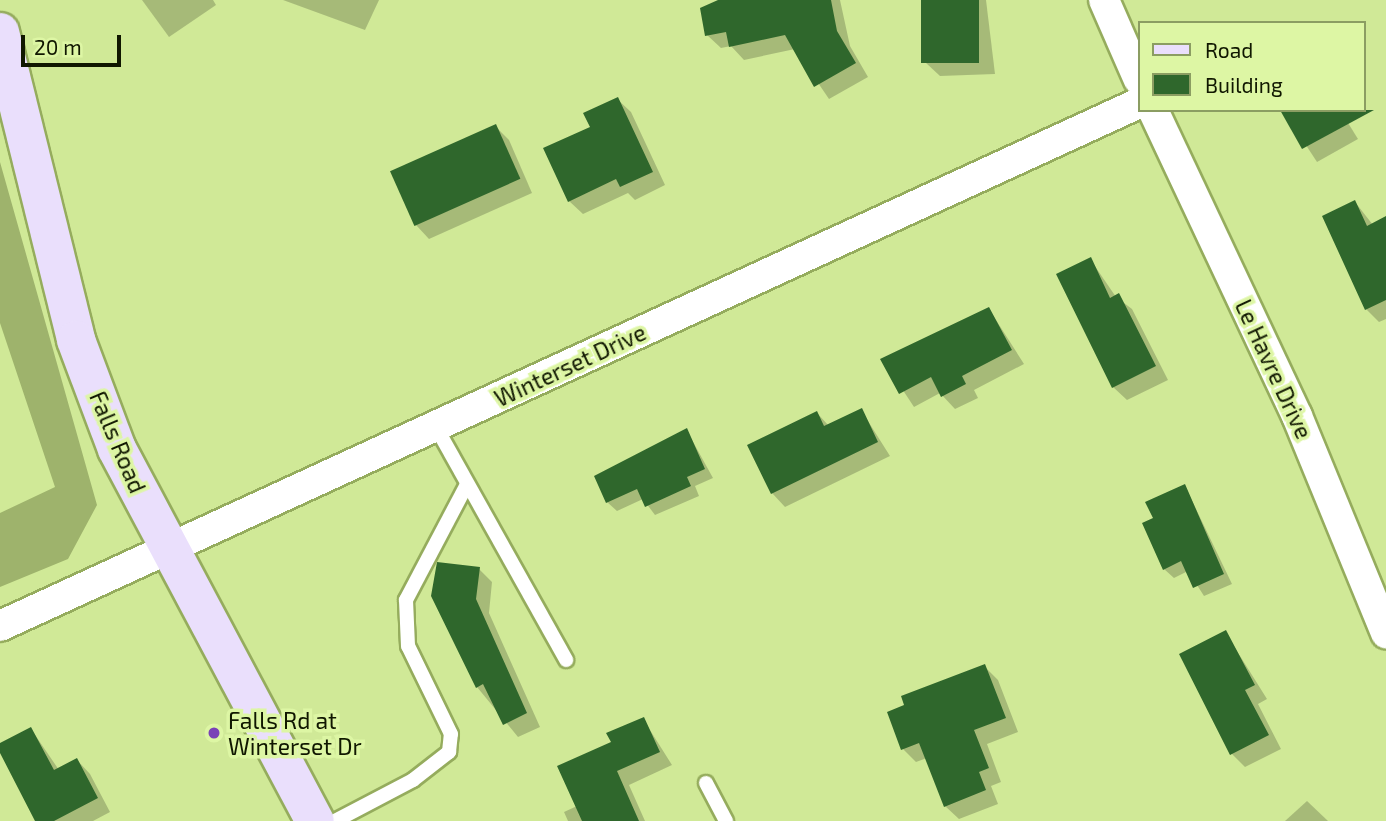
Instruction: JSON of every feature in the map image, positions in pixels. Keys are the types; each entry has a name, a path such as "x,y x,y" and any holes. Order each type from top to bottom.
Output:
{"main road":[{"name":"Falls Road","path":"0,32 76,340 117,449 315,821"}],"street":[{"path":"1104,0 1138,77"},
{"name":"Winterset Drive","path":"0,626 169,551 1138,103"},
{"name":"Le Havre Drive","path":"1154,112 1297,416 1386,633"}],"lane":[{"path":"436,427 466,486 566,660"},
{"path":"335,821 413,780 449,752 451,734 408,646 407,600 466,486"},
{"path":"706,783 726,821"}],"green space":[{"path":"0,162 97,505 68,559 0,587 0,513 55,487 0,323"}],"building":[{"path":"718,0 831,0 837,31 856,63 814,87 785,35 729,47 726,32 705,36 700,8"},
{"path":"921,0 979,0 979,63 921,63"},
{"path":"618,97 653,172 620,187 616,179 568,202 543,148 590,127 583,113"},
{"path":"1374,110 1302,149 1281,112"},
{"path":"496,124 520,179 414,226 390,171"},
{"path":"1355,200 1367,226 1386,216 1386,300 1365,310 1322,216"},
{"path":"1091,257 1110,298 1119,293 1156,366 1112,388 1056,274"},
{"path":"989,307 1012,350 962,376 966,384 941,397 931,377 899,394 880,359"},
{"path":"862,408 878,442 771,494 747,445 817,411 824,426"},
{"path":"687,428 705,469 687,477 691,486 645,507 637,489 606,503 594,476"},
{"path":"1185,484 1224,574 1193,588 1181,561 1163,570 1142,523 1153,518 1145,502"},
{"path":"437,562 480,567 476,599 527,713 503,725 483,684 476,688 431,596"},
{"path":"1226,630 1255,685 1245,690 1269,735 1230,755 1179,654"},
{"path":"985,664 1006,718 974,730 989,768 979,772 986,790 944,807 919,743 901,750 887,712 904,705 901,696"},
{"path":"644,717 660,752 617,771 639,821 582,821 557,766 611,742 606,733"},
{"path":"31,727 54,770 77,758 98,798 54,821 35,821 0,753 0,743"}],"place":[{"name":"Falls Rd at Winterset Dr","path":"214,733"}]}
